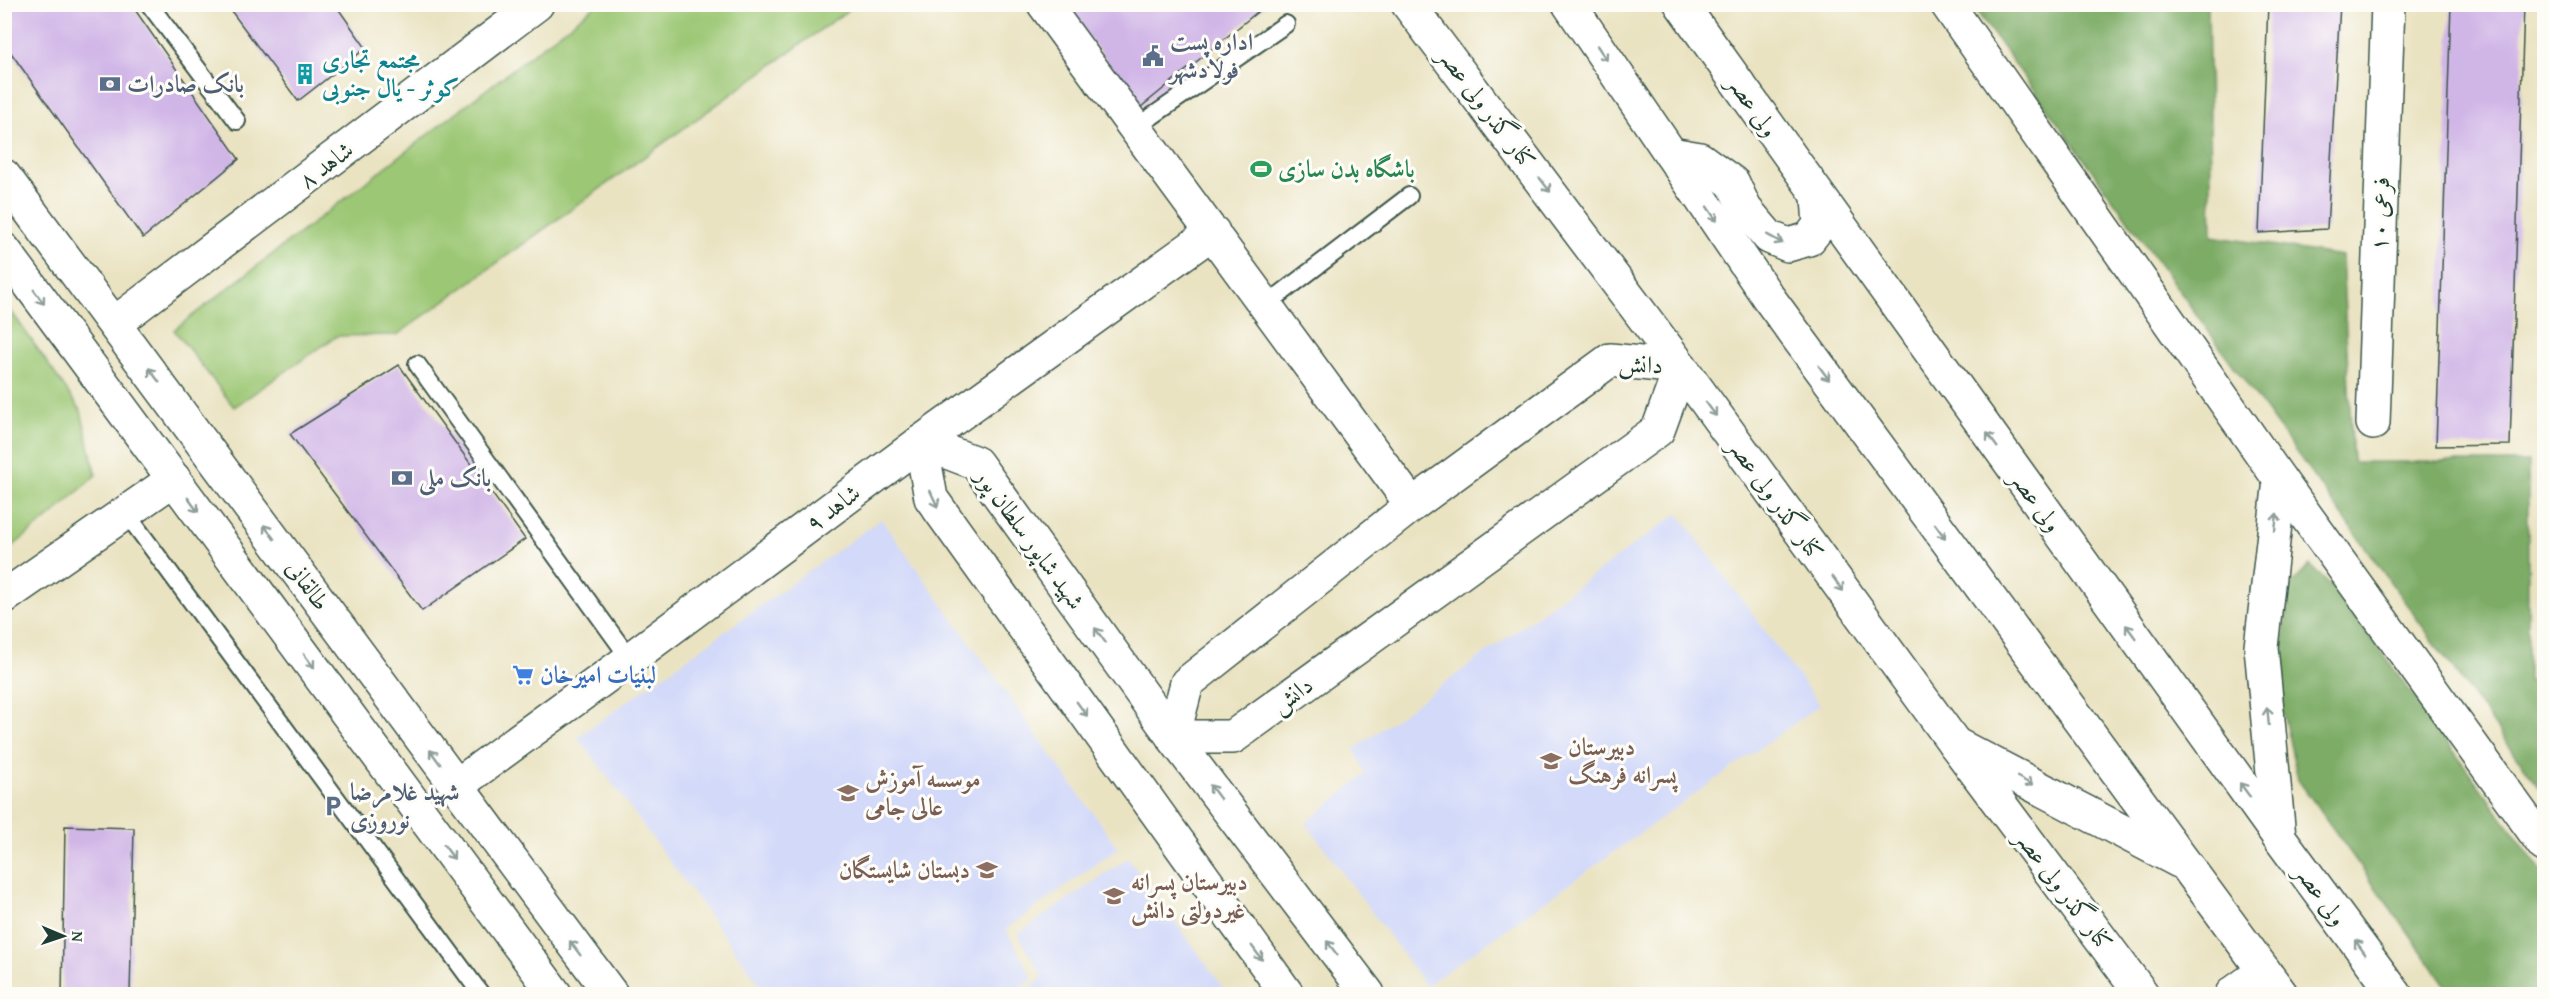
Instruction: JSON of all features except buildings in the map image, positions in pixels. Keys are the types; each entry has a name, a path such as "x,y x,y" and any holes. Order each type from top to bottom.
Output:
{"street":[{"name":"شاهد ۸","path":"115,323 537,4"},
{"path":"1044,4 1412,505"},
{"name":"کنار گذر ولی عصر","path":"1408,4 1681,367 1955,744 2142,994"},
{"path":"1569,4 1768,297 2272,983 2232,994"},
{"name":"ولی عصر","path":"1681,4 2279,837 2395,994"},
{"path":"1947,4 2280,480 2544,845"},
{"name":"فرعی ۱۰","path":"2373,423 2388,4"},
{"path":"1671,154 1701,159 1733,183 1745,209 1769,237 1788,245 1809,239 1820,225 1818,197"},
{"name":"طالقانی","path":"4,176 610,994"},
{"name":"شاهد ۹","path":"456,786 921,442 1213,232"},
{"name":"طالقانی","path":"4,250 555,994"},
{"name":"دانش","path":"1610,360 1681,367 1658,430 1233,737 1173,737 1187,683 1412,505 1610,360"},
{"path":"921,442 931,498 1287,994"},
{"name":"شهید شاپور سلطان پور","path":"921,442 976,463 1173,737 1368,994"},
{"path":"4,597 174,479"},
{"path":"2279,837 2261,647 2280,480"},
{"path":"1955,744 2185,864"}],"lane":[{"path":"149,4 237,121"},
{"path":"1136,128 1286,24"},
{"path":"1266,305 1408,196"},
{"path":"417,364 630,659"},
{"path":"126,513 481,994"}],"shaded area":[{"name":"دبیرستان پسرانه فرهنگ","path":"1678,513 1820,705 1426,986 1306,823 1366,774 1354,749"},
{"name":"موسسه آموزش عالی جامی","path":"881,519 1118,848 1006,929 1033,979 1011,994 767,994 578,737"},
{"name":"دبیرستان پسرانه غیردولتی دانش","path":"1128,858 1228,994 1020,994 1043,978 1018,934"}],"green space":[{"path":"596,5 855,5 397,335 337,336 234,407 174,330"},
{"path":"1972,5 2208,5 2212,236 2342,256 2353,462 2528,462 2528,681 2544,683 2544,794"},
{"path":"4,301 81,411 96,475 50,517 5,552"},
{"path":"2310,565 2337,591 2544,875 2544,994 2452,994 2298,780 2283,713 2283,643 2290,586"}],"place":[{"name":"اداره پست فولادشهر","path":"1153,56"},
{"name":"مجتمع تجاری کوثر - یال جنوبی","path":"305,74"},
{"name":"بانک صادرات","path":"110,84"},
{"name":"باشگاه بدن سازی","path":"1261,169"},
{"name":"بانک ملی","path":"402,478"},
{"name":"لبنیات امیر‌خان","path":"523,675"},
{"name":"دبیرستان پسرانه فرهنگ","path":"1551,761"},
{"name":"موسسه آموزش عالی جامی","path":"848,793"},
{"name":"شهید غلامرضا نوروزی","path":"333,806"},
{"name":"دبستان شایستگان","path":"987,870"},
{"name":"دبیرستان پسرانه غیردولتی دانش","path":"1114,896"}]}
